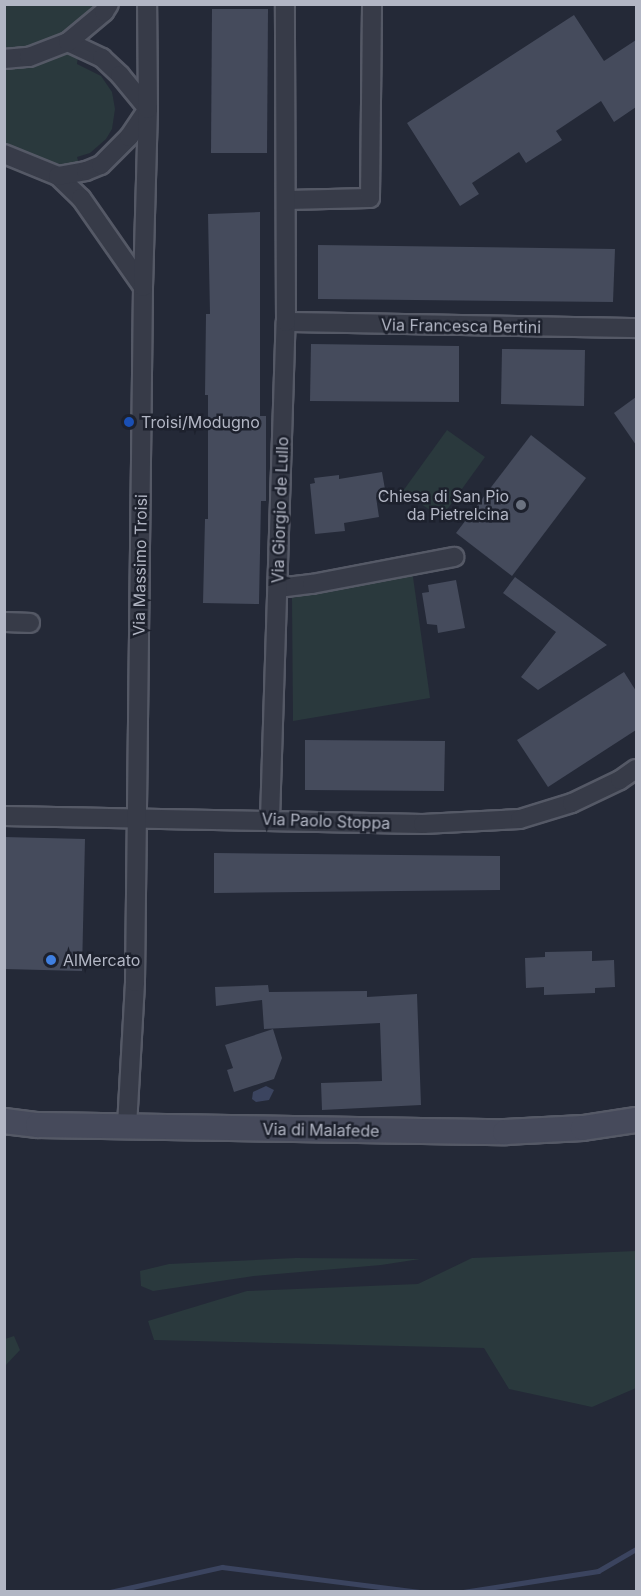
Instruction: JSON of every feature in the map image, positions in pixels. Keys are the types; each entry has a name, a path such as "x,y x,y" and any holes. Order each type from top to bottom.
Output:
{"street":[{"path":"4,59 29,57 68,42 104,12 109,4"},
{"name":"Via Massimo Troisi","path":"127,1126 135,982 143,287 148,109 147,4"},
{"name":"Via Giorgio de Lullo","path":"270,819 286,322 285,4"},
{"path":"287,200 370,198 372,4"},
{"path":"58,176 86,171 101,165 129,137 148,109 120,75 102,58 68,42"},
{"path":"4,154 35,164 58,176 81,198 143,287"},
{"name":"Via Francesca Bertini","path":"286,322 636,328"},
{"path":"278,588 312,584 454,557"},
{"path":"4,622 30,623"},
{"name":"Via Paolo Stoppa","path":"4,816 270,819 423,824 520,819 572,803 620,780 636,769"},
{"name":"Via di Malafede","path":"4,1121 38,1125 505,1132 583,1128 636,1120"}],"shaded area":[{"path":"5,5 102,5 69,33 33,48 5,50"},
{"path":"64,54 78,56 77,64 101,76 112,92 115,109 112,129 106,139 90,153 77,157 79,164 73,166 48,162 5,145 4,68"},
{"path":"447,430 485,457 441,518 403,491"},
{"path":"412,570 430,698 293,721 292,598"},
{"path":"636,1251 636,1388 592,1407 509,1389 484,1348 154,1340 148,1321 247,1291 418,1284 472,1258"},
{"path":"296,1258 420,1259 381,1265 254,1276 153,1291 141,1286 140,1271 169,1264"},
{"path":"14,1336 20,1350 5,1366 5,1339"}],"water":[{"path":"266,1086 274,1090 269,1100 256,1102 252,1099 253,1092"}],"building":[{"path":"212,9 268,9 267,153 211,153"},
{"path":"574,15 604,61 636,40 636,107 614,122 601,101 556,131 562,140 526,163 519,152 472,183 479,194 460,206 407,123"},
{"path":"260,212 260,416 266,416 266,501 261,501 259,604 203,603 205,519 208,519 208,395 205,395 206,314 210,314 208,214"},
{"path":"318,245 615,249 613,302 318,299"},
{"path":"311,344 459,346 459,402 310,401"},
{"path":"502,349 585,350 584,406 501,404"},
{"path":"636,397 636,445 614,413"},
{"name":"Chiesa di San Pio da Pietrelcina","path":"531,435 586,478 512,576 456,533"},
{"path":"382,472 386,495 376,497 379,517 344,523 345,531 315,534 310,484 315,483 314,478 339,475 339,479"},
{"path":"515,577 607,645 538,690 521,677 556,632 503,593"},
{"path":"456,580 465,628 438,633 437,625 427,624 422,593 429,592 428,585"},
{"path":"624,672 636,691 636,730 548,787 517,740"},
{"path":"305,740 445,741 444,791 305,790"},
{"path":"4,837 85,839 82,971 4,969"},
{"path":"214,853 500,856 500,890 214,893"},
{"path":"592,951 592,961 614,960 615,987 595,988 595,993 544,995 544,987 526,988 525,958 545,957 545,952"},
{"path":"268,985 269,992 367,991 367,997 417,994 421,1105 322,1110 321,1083 382,1081 380,1023 264,1029 262,1000 216,1006 215,987"},
{"path":"273,1029 282,1058 274,1079 234,1092 227,1070 233,1068 225,1045"}],"waterway":[{"path":"463,1592 598,1571 636,1549"},
{"path":"110,1592 222,1567 421,1592"}],"place":[{"name":"Troisi/Modugno","path":"129,422"},
{"name":"Chiesa di San Pio da Pietrelcina","path":"521,505"},
{"name":"AlMercato","path":"51,960"}]}
